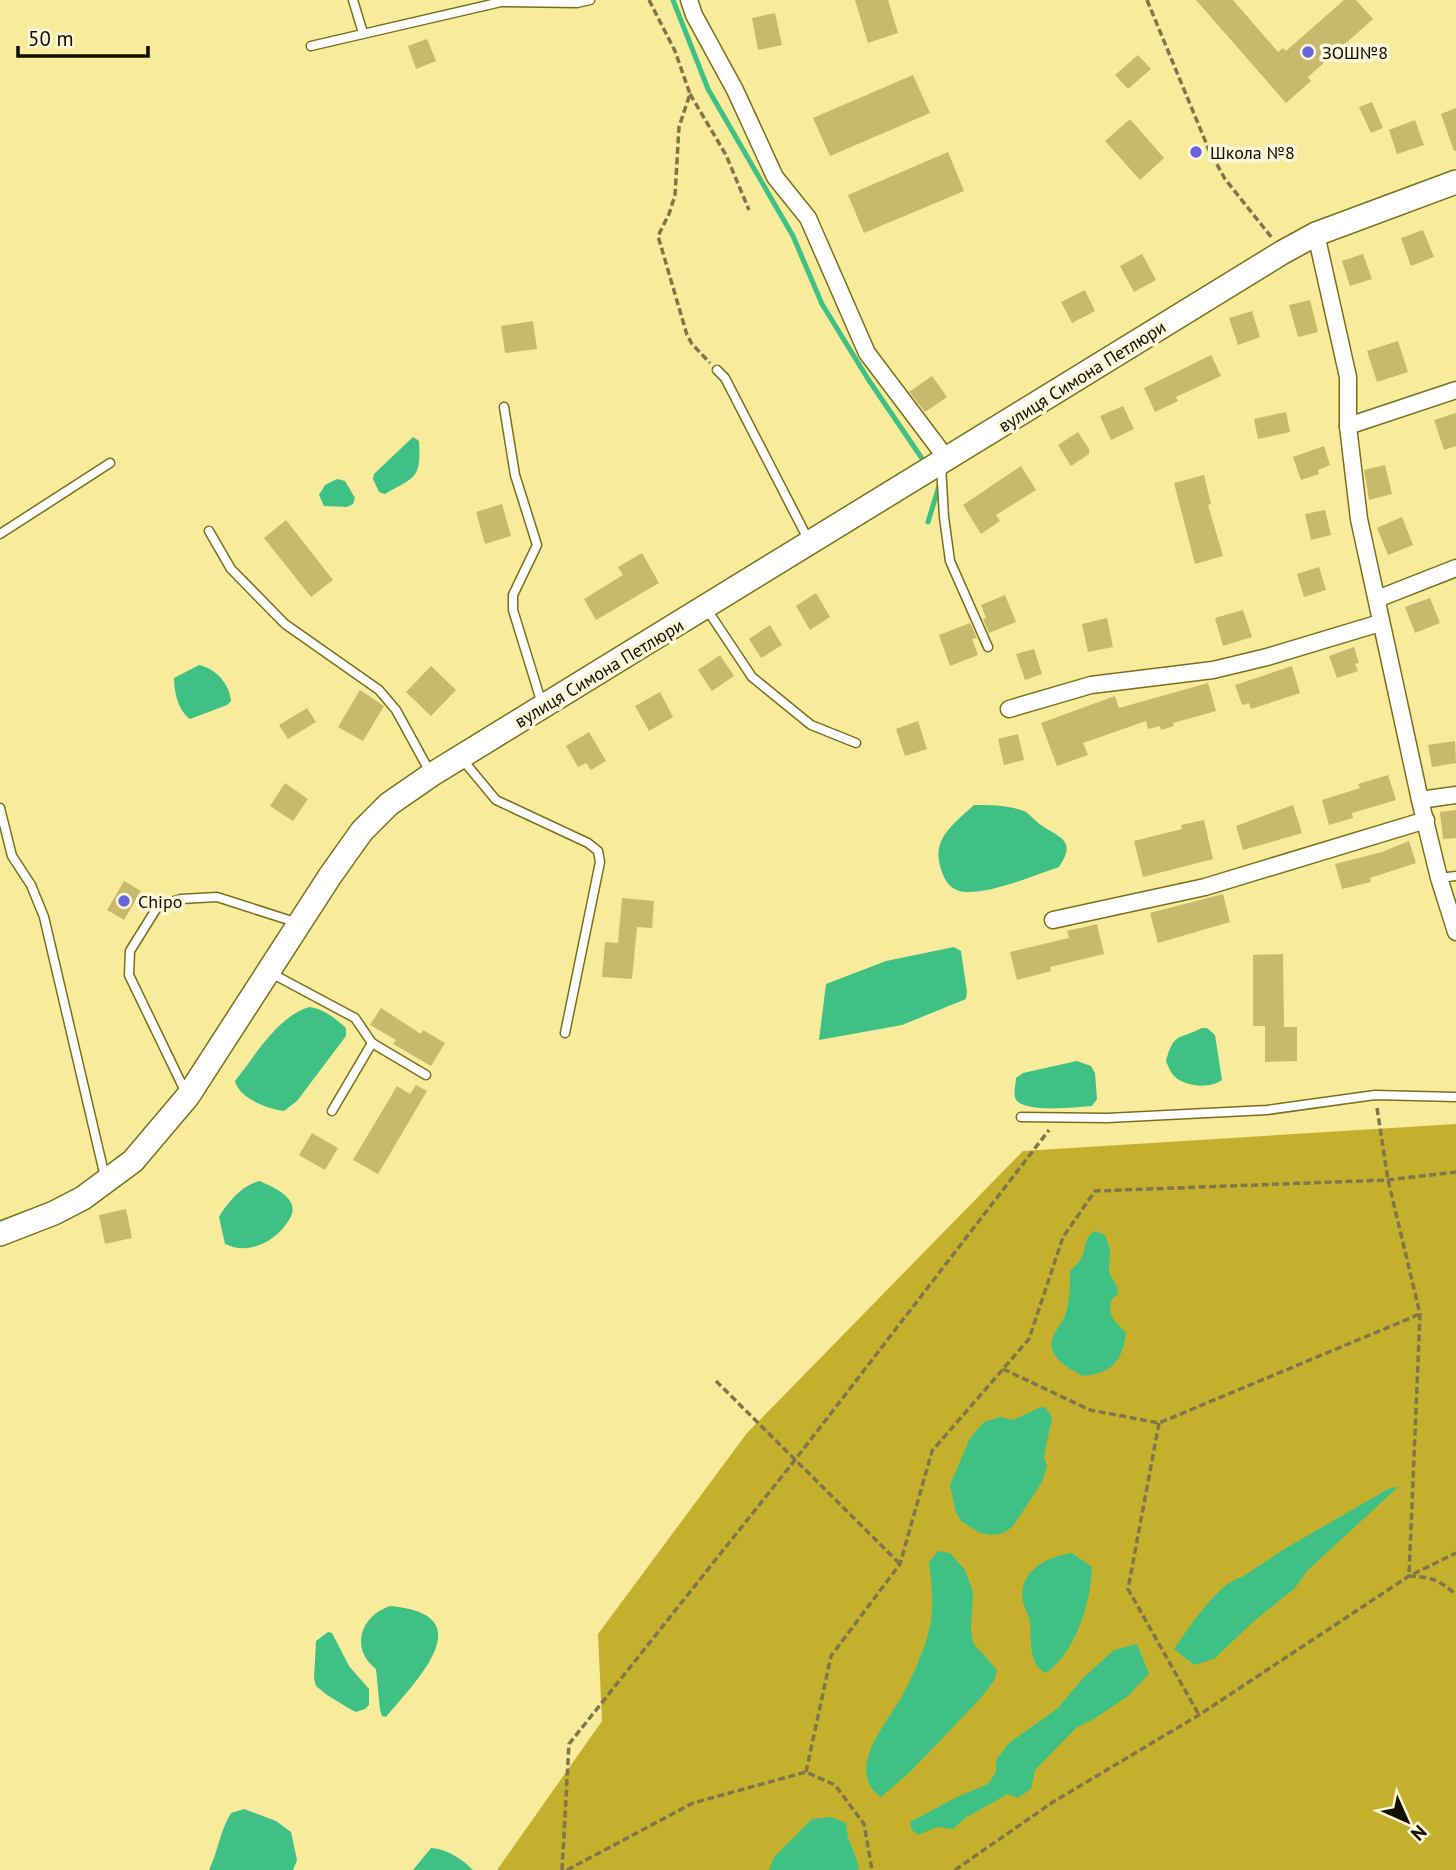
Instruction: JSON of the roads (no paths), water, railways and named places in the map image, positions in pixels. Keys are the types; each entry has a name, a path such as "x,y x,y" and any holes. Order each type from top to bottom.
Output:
{"main road":[{"name":"вулиця Симона Петлюри","path":"0,1234 54,1213 106,1183 133,1161 188,1096 330,876 362,831 389,804 431,775 1283,252 1316,234 1456,182"}],"street":[{"path":"689,0 775,177 808,218 867,353 944,461"},
{"path":"1316,234 1348,377 1348,426 1359,519 1420,800 1439,878 1456,932"},
{"path":"1348,426 1456,390"},
{"path":"1377,598 1456,568"},
{"path":"1009,709 1091,685 1213,670 1240,664 1380,623"},
{"path":"1420,800 1456,795"},
{"path":"1053,920 1205,887 1426,820"}],"lane":[{"path":"353,0 363,33"},
{"path":"311,46 501,2 577,3 590,0"},
{"path":"717,370 725,379 811,543"},
{"path":"504,407 515,475 537,545 513,595 513,610 543,707"},
{"path":"944,461 944,517 950,561 988,646"},
{"path":"0,534 110,463"},
{"path":"209,531 231,569 285,624 379,690 396,710 431,775"},
{"path":"706,608 752,677 811,725 856,743"},
{"path":"460,758 496,800 588,843 598,851 600,862 565,1033"},
{"path":"0,808 12,856 31,885 44,917 106,1183"},
{"path":"1439,878 1456,876"},
{"path":"188,1096 129,975 130,951 158,906 181,899 218,897 301,924"},
{"path":"269,972 355,1018 372,1043 426,1075"},
{"path":"332,1111 372,1043"},
{"path":"1021,1118 1056,1119 1267,1110 1376,1095 1456,1097"}],"waterway":[{"path":"673,0 708,89 793,236 822,304 868,379 921,457"},
{"path":"928,522 939,486"}],"place":[{"name":"ЗОШ№8","path":"1308,52"},
{"name":"Школа №8","path":"1196,152"},
{"name":"Chipo","path":"124,901"}]}
